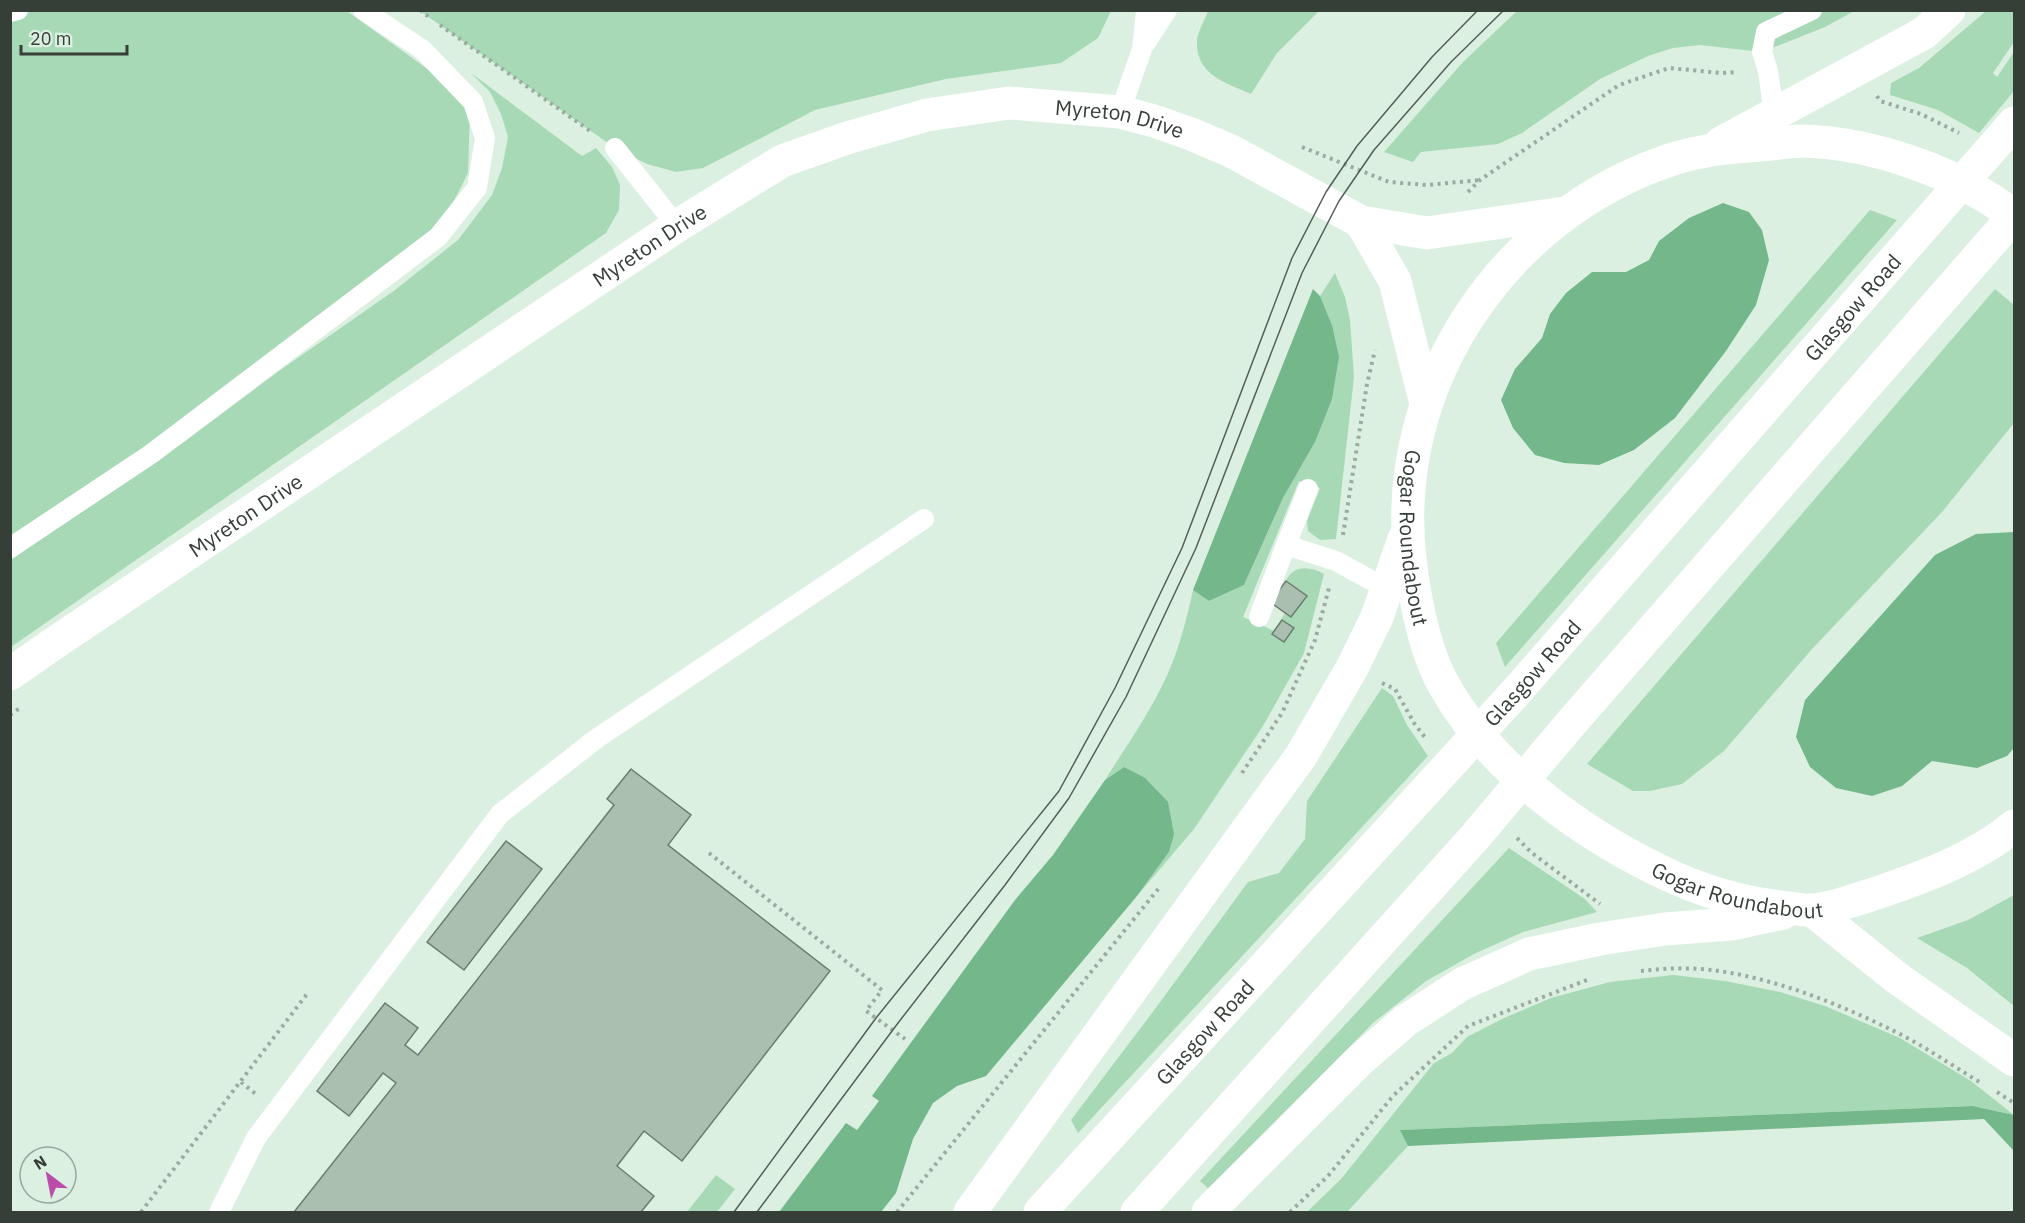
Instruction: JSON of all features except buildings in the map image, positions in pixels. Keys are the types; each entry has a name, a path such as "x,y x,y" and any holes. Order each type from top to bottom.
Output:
{"main road":[{"path":"1709,149 1924,33 1949,10"},
{"name":"Myreton Drive","path":"10,675 72,631 677,226 782,161 847,138 927,115 1009,103 1119,112 1164,124 1231,151 1361,222 1427,233 1565,213"},
{"name":"Glasgow Road","path":"1040,1212 1516,692 2014,123"},
{"name":"Gogar Roundabout","path":"2014,216 1996,202 1919,164 1860,148 1803,141 1709,149 1672,159 1636,173 1565,213 1514,258 1468,315 1445,356 1426,404 1412,461 1407,530 1414,597 1436,667 1445,687 1468,722 1493,752 1531,787 1601,838 1642,863 1690,884 1736,899 1806,910 1856,900 1941,870 2002,836 2014,826"},
{"path":"1137,1212 1474,838 1572,722 2014,216"},
{"path":"1361,222 1395,281 1426,404"},
{"path":"970,1212 1301,756 1352,668 1377,617 1407,530"},
{"path":"1208,1212 1360,1060 1405,1021 1462,984 1529,954 1632,934 1731,924 1806,910 1897,978 2014,1060"}],"lane":[{"path":"10,12 18,10"},
{"path":"10,548 151,454 438,237 477,188 485,138 474,102 423,50 363,10"},
{"path":"1142,49 1146,10"},
{"path":"1119,112 1142,49 1167,10"},
{"path":"1774,115 1768,71 1762,52 1766,32 1812,10"},
{"path":"615,148 677,226"},
{"path":"1259,617 1308,489"},
{"path":"219,1212 256,1138 500,814 596,739 924,519"},
{"path":"1286,545 1335,561 1387,589"}],"path":[{"path":"420,10 430,17"},
{"path":"440,24 615,148"},
{"path":"1861,69 1880,101 1921,114 1967,137"},
{"path":"1291,143 1389,182 1427,185 1480,180"},
{"path":"1236,783 1282,713 1311,650 1335,561"},
{"path":"10,715 29,702"},
{"path":"709,853 882,990 866,1011 905,1039"},
{"path":"897,1212 1166,879"},
{"path":"1633,971 1717,970 1777,983 1897,1033 1985,1085"},
{"path":"1290,1212 1328,1176 1393,1096 1468,1026 1591,978"},
{"path":"141,1212 307,994"},
{"path":"1995,1091 2014,1103"}],"green space":[{"path":"1208,10 1319,11 1277,53 1251,94 1214,76 1202,62 1198,53 1197,38"},
{"path":"11,11 347,11 447,83 470,111 468,173 444,221 176,429 11,535"},
{"path":"420,11 1111,11 1098,38 1061,63 946,79 815,110 703,168 676,172 647,164 615,148"},
{"path":"1517,11 1854,11 1825,27 1762,52 1700,45 1673,48 1648,56 1600,79 1522,133 1498,144 1421,152 1413,162 1384,152 1463,62"},
{"path":"1986,11 2014,11 2014,42 1993,73 1997,77 2014,52 2014,91 1979,133 1938,110 1890,95 1891,83 1919,68"},
{"path":"471,73 582,156 596,148 612,167 620,185 619,210 606,233 11,647 11,560 181,444 279,371 395,290 458,240 492,195 502,168 508,137 501,114 490,92"},
{"path":"1723,203 1749,212 1762,230 1769,260 1756,305 1726,351 1675,418 1634,450 1599,465 1564,463 1535,455 1513,428 1501,400 1515,369 1542,338 1550,314 1566,293 1592,272 1626,272 1649,260 1659,241 1689,218"},
{"path":"1870,210 1897,220 1505,667 1496,643"},
{"path":"1335,273 1345,297 1350,320 1354,377 1336,539 1320,540 1308,531 1307,521 1320,488 1299,481 1243,617 1274,631 1285,613 1306,596 1286,581 1289,576 1302,568 1313,569 1324,574 1304,653 1263,726 1194,829 1137,896 1169,852 1124,767 1105,780 1147,713 1169,671 1183,631 1193,590 1209,601 1244,585 1283,498 1315,442 1332,325 1320,296"},
{"path":"1313,289 1320,296 1332,325 1339,357 1332,399 1315,442 1283,498 1244,585 1209,601 1193,590"},
{"path":"1995,289 2014,305 2014,423 1942,512 1812,649 1724,751 1682,784 1650,791 1633,791 1587,764"},
{"path":"2014,532 2014,748 2007,756 1977,768 1932,761 1902,786 1872,796 1836,788 1810,767 1796,737 1805,700 1935,555 1976,534"},
{"path":"1382,688 1393,696 1407,725 1428,756 1078,1133 1071,1120 1248,882 1279,873 1305,839 1307,801"},
{"path":"1124,767 1145,778 1168,802 1174,834 1169,852 1137,896 986,1076 957,1086 933,1103 913,1139 896,1193 881,1212 779,1212 846,1123 857,1130 879,1101 872,1096 1015,900 1053,855 1105,780"},
{"path":"1509,848 1585,899 1597,912 1523,932 1476,953 1426,981 1373,1023 1210,1190 1200,1181"},
{"path":"2014,895 2014,1006 1967,968 1917,938 1968,920"},
{"path":"1673,975 1725,981 1780,992 1825,1006 1900,1038 1971,1081 2014,1115 1973,1106 1401,1130 1408,1146 1347,1212 1307,1212 1341,1179 1434,1063 1452,1053 1467,1037 1551,998 1610,982"},
{"path":"1973,1106 2014,1115 2014,1151 1984,1119 1408,1146 1400,1130"},
{"path":"716,1175 735,1189 717,1212 687,1212"}],"tram line":[{"path":"734,1212 876,1018 1059,791 1115,688 1182,548 1292,258 1326,192 1357,146 1432,57 1478,10"},
{"path":"757,1212 1069,798 1126,697 1196,548 1302,273 1339,201 1374,150 1451,62 1504,10"}]}
